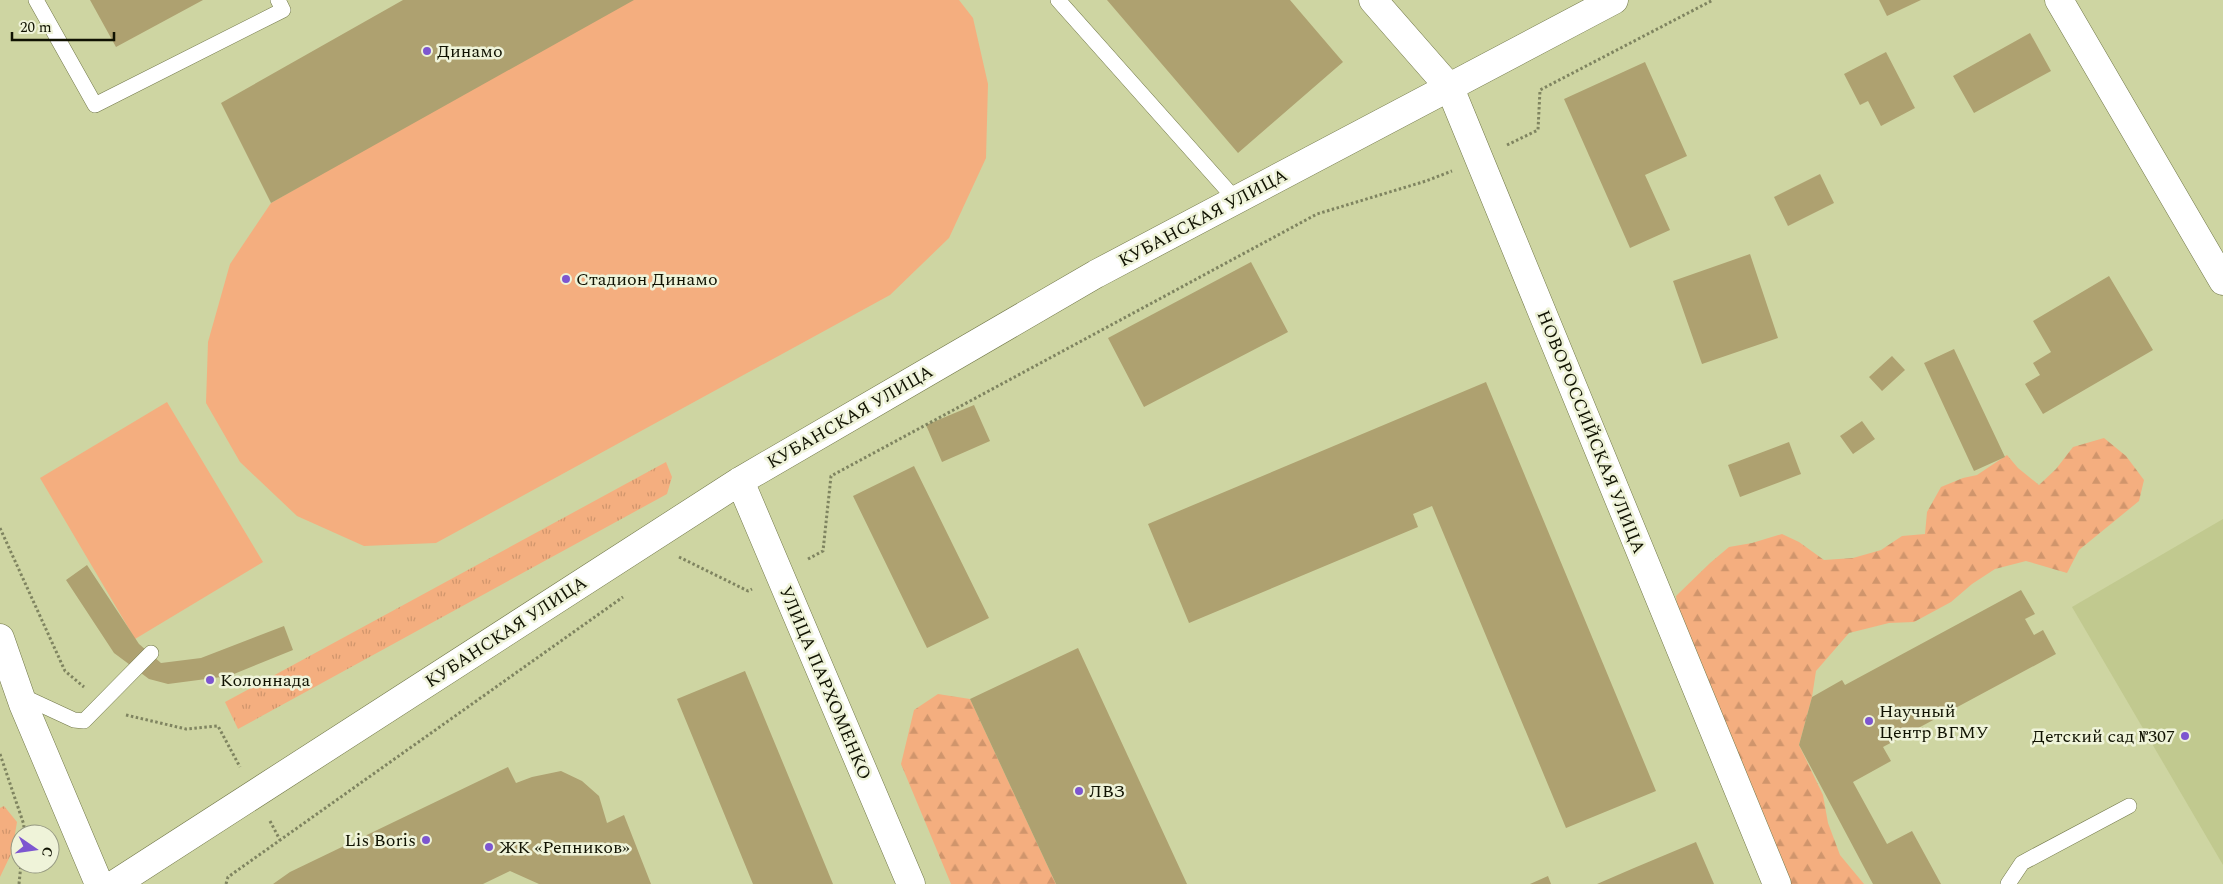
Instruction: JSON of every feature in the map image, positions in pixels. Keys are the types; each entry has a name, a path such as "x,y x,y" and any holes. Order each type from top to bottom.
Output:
{"main road":[{"name":"НОВОРОССИЙСКАЯ УЛИЦА","path":"1373,0 1450,88 1777,884"},
{"name":"КУБАНСКАЯ УЛИЦА","path":"115,884 740,481 1096,274 1614,0"},
{"path":"2059,0 2223,281"},
{"name":"УЛИЦА ПАРХОМЕНКО","path":"740,481 911,884"},
{"path":"0,638 20,695 99,884"}],"lane":[{"path":"36,0 95,105 283,10 278,0"},
{"path":"1058,0 1236,200"},
{"path":"20,695 79,721 84,721 151,653"},
{"path":"2008,884 2022,863 2129,806"}],"path":[{"path":"672,563 680,557 748,592 823,551 831,476 1317,214 1426,181 1479,159 1538,130 1540,90 1713,0"},
{"path":"0,528 65,671 113,712 186,729"},
{"path":"226,884 228,877 631,592"},
{"path":"0,754 24,824"}],"shaded area":[{"name":"Детский сад №307","path":"2223,519 2223,865 2072,607"}],"green space":[{"name":"Стадион Динамо","path":"624,0 959,0 973,18 988,84 986,158 949,238 890,295 436,543 364,546 297,516 240,462 206,403 208,342 230,264 271,203"},
{"path":"167,402 263,562 135,639 40,478"},
{"path":"2104,438 2126,456 2144,480 2139,501 2079,550 2067,573 2026,561 1995,569 1972,584 1951,602 1914,622 1889,623 1849,633 1816,671 1812,697 1799,745 1823,795 1828,823 1840,855 1864,884 1790,884 1680,632 1676,596 1729,547 1752,543 1782,534 1799,542 1824,560 1853,558 1881,550 1902,536 1925,534 1927,512 1941,487 1963,478 1977,475 2007,455 2018,468 2039,485 2056,469 2073,447"},
{"path":"666,462 672,477 667,494 238,729 225,702"},
{"path":"938,694 970,699 1056,884 951,884 901,764 914,710"},
{"path":"4,806 17,822 17,824 10,824 10,856 0,877 0,808"}],"building":[{"path":"90,0 203,0 116,47"},
{"name":"Динамо","path":"403,0 634,0 271,203 221,103"},
{"path":"1107,0 1290,0 1343,62 1238,153"},
{"path":"1879,0 1921,0 1887,16"},
{"path":"2030,33 2051,71 1974,113 1953,76"},
{"path":"1886,52 1915,108 1881,126 1868,101 1860,105 1844,74"},
{"path":"1645,62 1687,156 1645,175 1670,230 1630,248 1564,99"},
{"path":"1820,174 1834,203 1788,226 1774,197"},
{"path":"1750,254 1778,338 1702,364 1673,281"},
{"path":"1251,262 1288,332 1144,407 1108,338"},
{"path":"2109,276 2153,350 2043,414 2025,384 2040,375 2033,363 2051,352 2033,321"},
{"path":"1954,349 2005,457 1974,471 1924,363"},
{"path":"1892,356 1905,370 1882,391 1869,377"},
{"path":"1486,382 1656,791 1566,828 1432,506 1413,514 1418,527 1189,623 1148,524"},
{"path":"974,405 990,441 942,462 926,425"},
{"path":"1862,421 1875,439 1853,454 1840,436"},
{"path":"1789,442 1801,474 1740,497 1728,465"},
{"path":"914,466 989,618 927,648 853,496"},
{"path":"87,565 139,644 161,663 201,658 284,626 293,650 229,676 168,684 149,679 114,653 66,580"},
{"name":"Научный Центр ВГМУ","path":"2021,590 2035,614 2025,619 2034,635 2043,630 2056,654 1883,747 1891,761 1853,782 1887,844 1912,831 1941,884 1873,884 1799,745 1812,697 1842,680 1845,685"},
{"name":"ЛВЗ","path":"1078,648 1187,884 1056,884 970,699"},
{"path":"745,671 833,884 753,884 677,699"},
{"name":"ЖК «Репников»","path":"508,767 516,783 532,777 561,771 582,781 599,796 607,823 624,815 651,884 539,884 510,871 483,884 273,884 290,872"},
{"path":"1696,842 1714,884 1597,884 1634,868"},
{"path":"1548,876 1551,884 1530,884"}],"place":[{"name":"Динамо","path":"427,51"},
{"name":"Стадион Динамо","path":"566,279"},
{"name":"Колоннада","path":"210,680"},
{"name":"Научный Центр ВГМУ","path":"1869,721"},
{"name":"Детский сад №307","path":"2185,736"},
{"name":"ЛВЗ","path":"1079,791"},
{"name":"Lis Boris","path":"426,840"},
{"name":"ЖК «Репников»","path":"489,847"}]}
